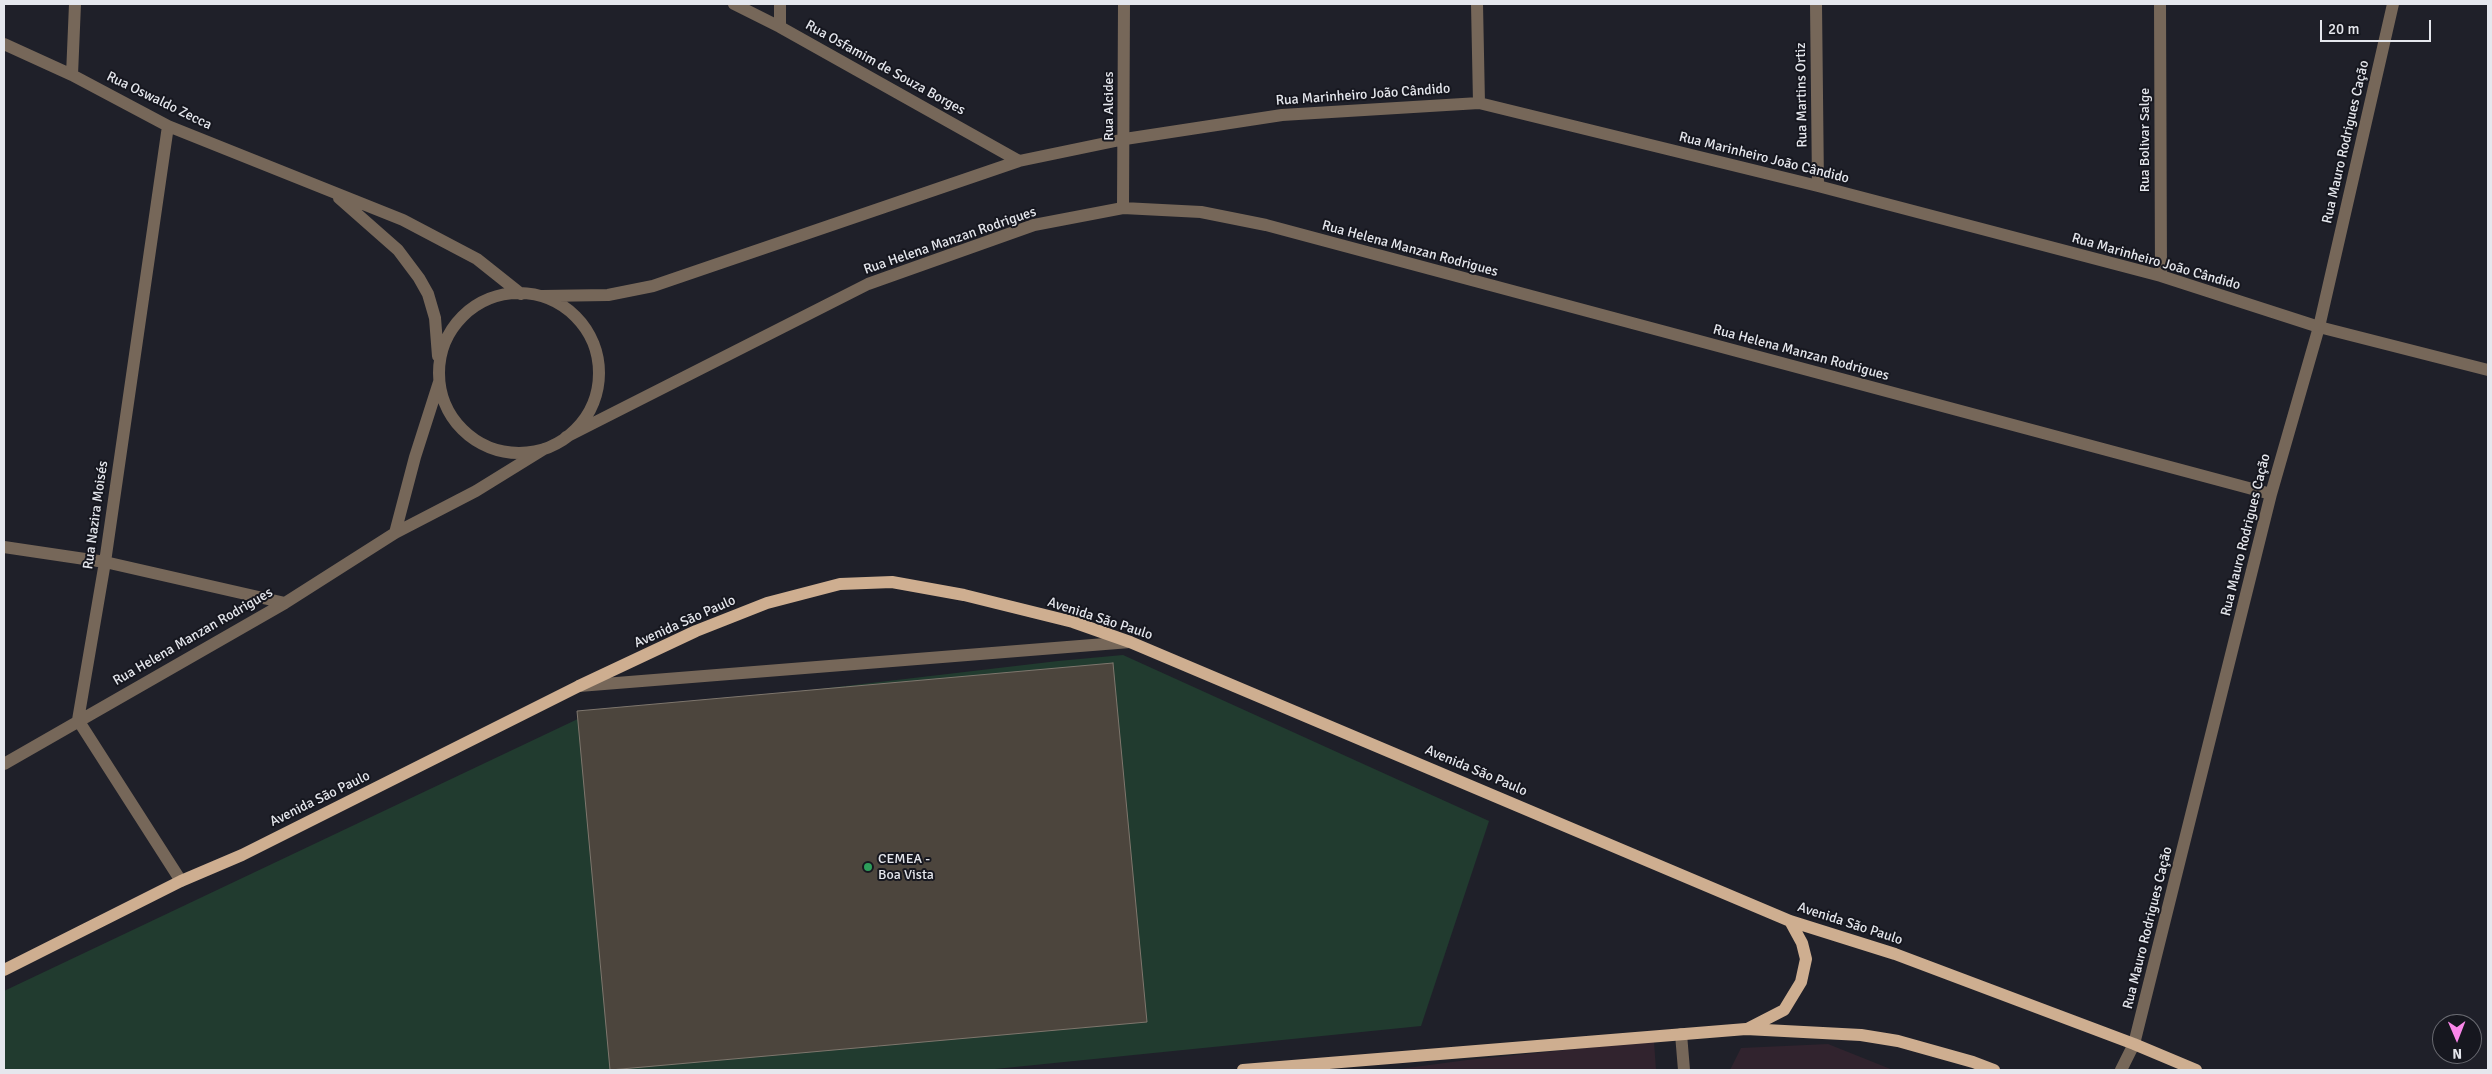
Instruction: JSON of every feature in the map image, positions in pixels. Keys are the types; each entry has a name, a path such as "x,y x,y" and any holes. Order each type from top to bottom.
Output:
{"main road":[{"name":"Avenida São Paulo","path":"4,970 181,881 251,850 579,686 696,631 767,603 840,584 892,582 964,595 1073,622 1130,642 1790,921 1895,954 2134,1044 2196,1070"},
{"path":"1746,1029 1784,1010 1801,982 1806,959 1802,943 1790,921"},
{"path":"1243,1070 1746,1029 1861,1035 1945,1054 1994,1070"}],"street":[{"path":"72,75 75,4"},
{"name":"Rua Osfamim de Souza Borges","path":"734,4 780,27 1020,161"},
{"path":"780,4 780,27"},
{"name":"Rua Alcides","path":"1123,208 1125,139 1124,4"},
{"path":"1478,4 1479,103"},
{"name":"Rua Martins Ortiz","path":"1816,4 1818,186"},
{"name":"Rua Bolivar Salge","path":"2160,4 2160,276"},
{"name":"Rua Mauro Rodrigues Cação","path":"2121,1070 2134,1044 2271,494 2319,326 2393,4"},
{"name":"Rua Oswaldo Zecca","path":"4,44 72,75 168,126 403,220 477,259 521,294"},
{"name":"Rua Marinheiro João Cândido","path":"1020,161 1125,139 1282,115 1479,103 1521,115 1818,186 2160,276 2319,326 2488,370"},
{"name":"Rua Nazira Moisés","path":"78,720 105,562 168,126"},
{"path":"395,533 439,376 443,346 455,325 472,308 494,297 521,294 542,296 608,295 653,286 1020,161"},
{"name":"Rua Oswaldo Zecca","path":"331,191 398,250 419,278 428,294 435,318 439,376"},
{"name":"Rua Helena Manzan Rodrigues","path":"566,438 868,284 1034,225 1123,208 1201,212 1266,225 2271,494"},
{"path":"439,376 442,395 453,418 470,437 493,448 518,453 544,449 566,438 584,420 596,397 600,372 595,347 583,324 564,307 542,296"},
{"name":"Rua Helena Manzan Rodrigues","path":"4,764 285,603 395,533 476,491 544,449"},
{"path":"4,547 105,562 285,603"},
{"path":"579,686 1130,642"},
{"path":"78,720 181,881"},
{"path":"1681,1034 1684,1070"}],"shaded area":[{"path":"1654,1041 1656,1070 1392,1070 1467,1060"},
{"path":"1828,1044 1893,1070 1730,1070 1741,1048"}],"green space":[{"name":"CEMEA - Boa Vista","path":"1123,655 1489,821 1421,1026 985,1070 4,1070 4,991 582,717"}],"building":[{"path":"1113,663 1147,1022 610,1070 577,711"}],"place":[{"name":"CEMEA - Boa Vista","path":"868,867"}]}
